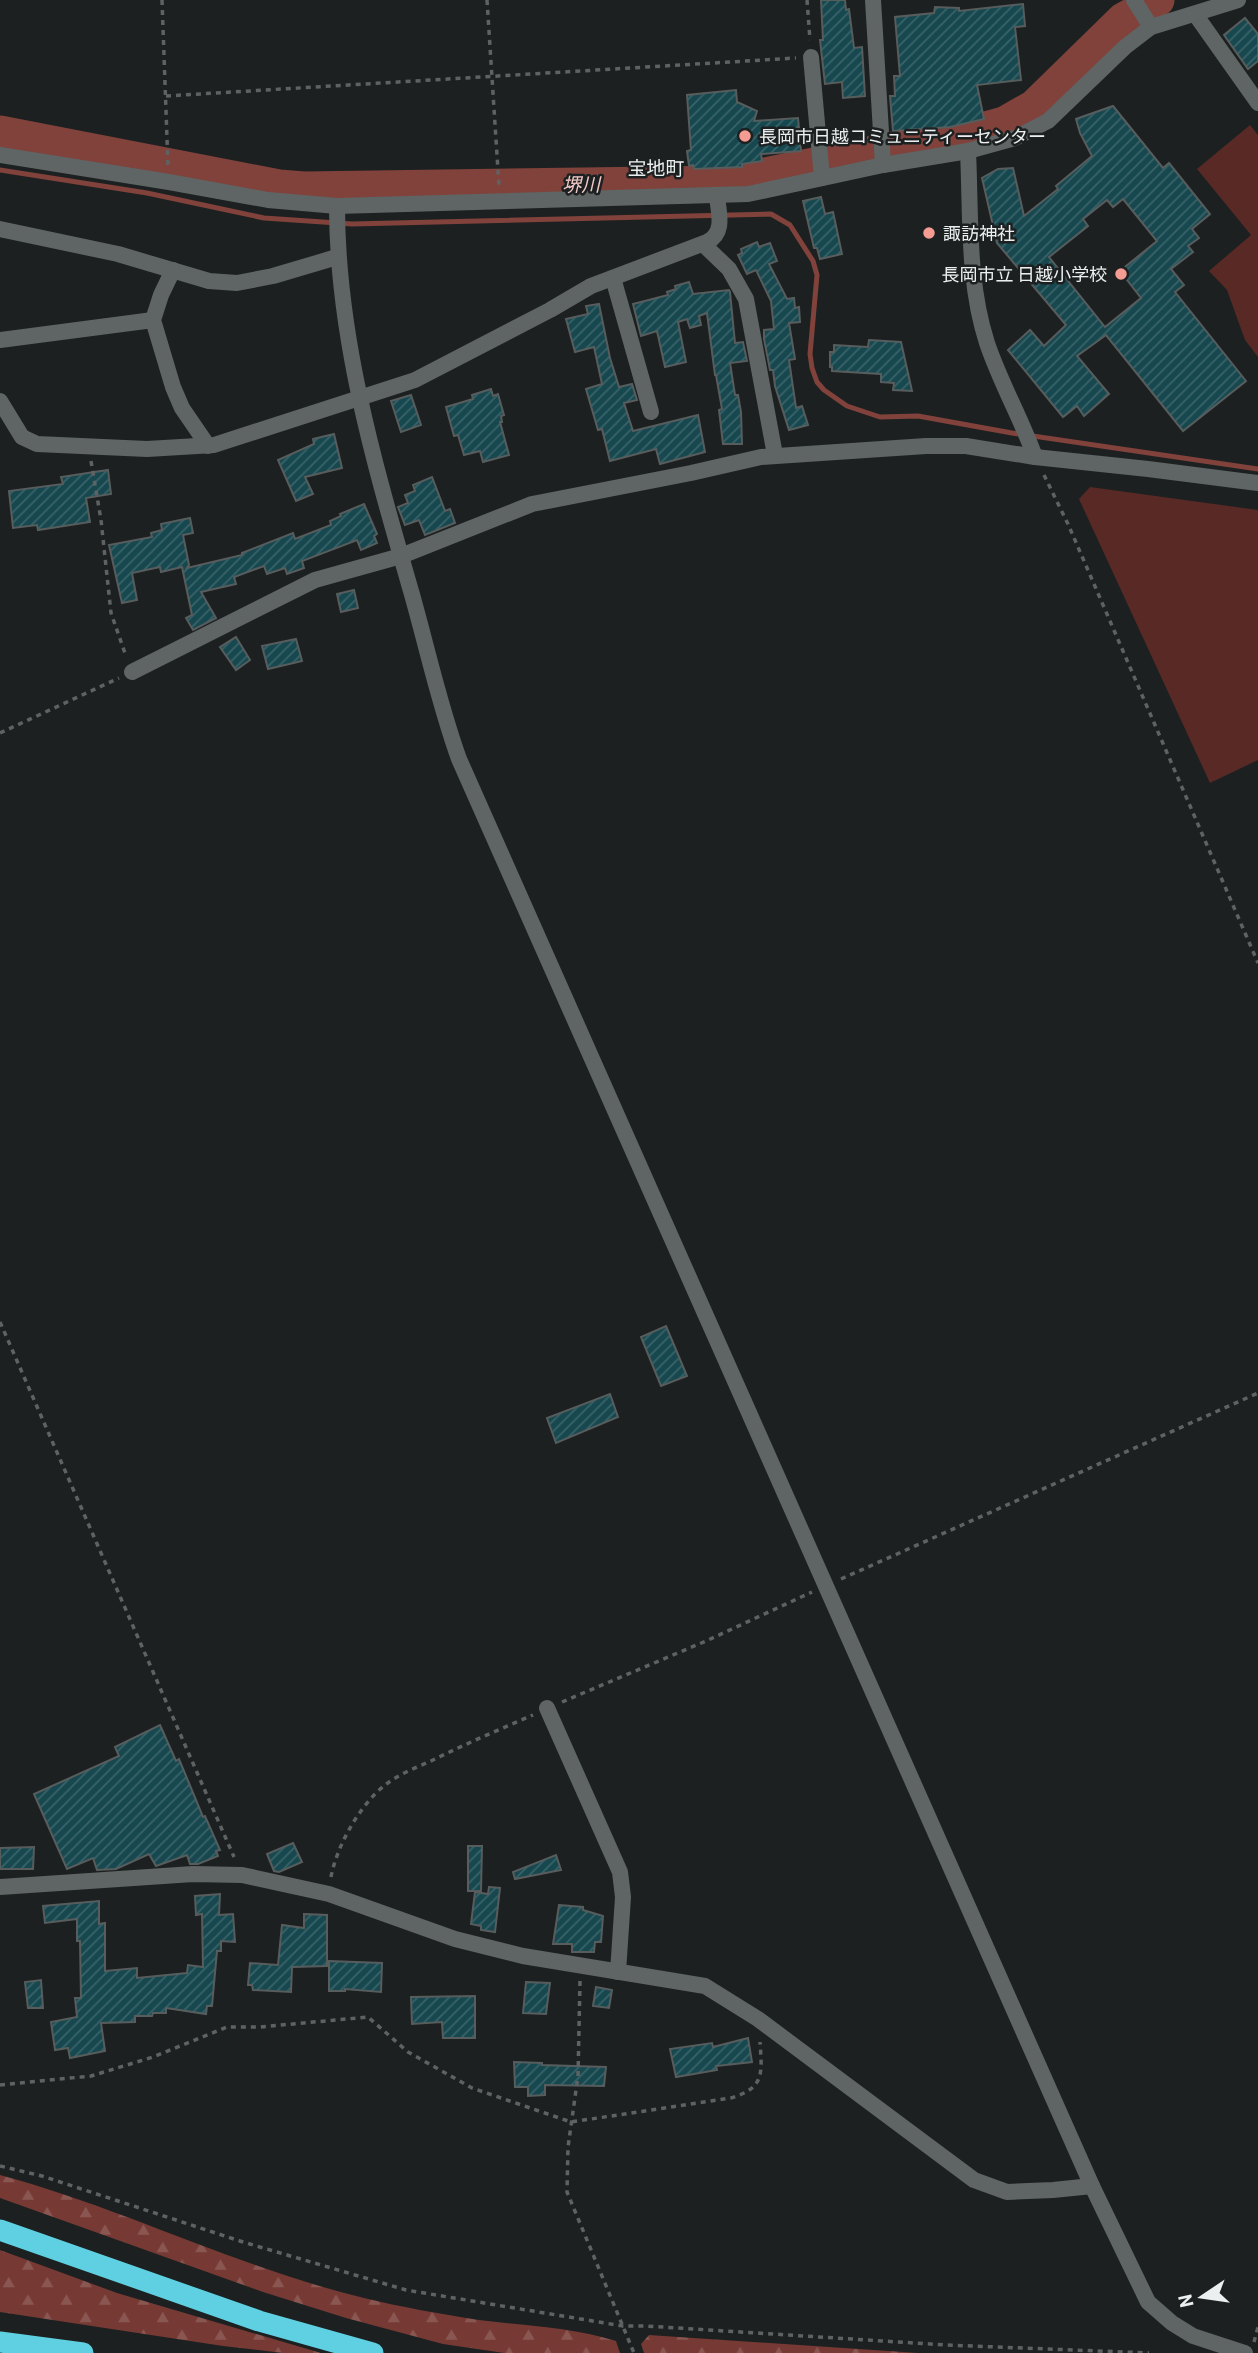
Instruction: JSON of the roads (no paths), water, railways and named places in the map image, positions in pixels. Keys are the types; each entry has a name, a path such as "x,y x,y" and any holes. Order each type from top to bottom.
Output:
{"highway":[{"path":"0,2230 247,2316 373,2353"},
{"path":"0,2342 83,2353"}],"street":[{"path":"873,0 883,165"},
{"path":"1134,0 1151,27"},
{"path":"0,155 268,200 337,206 748,194 883,165 968,151 1014,138 1048,121 1125,47 1151,27 1238,0"},
{"path":"1195,13 1258,103"},
{"path":"811,57 822,178"},
{"path":"968,151 972,258 978,306 987,342 1035,457"},
{"path":"0,401 22,437 37,444 147,449 208,446 415,380 550,310 570,296 703,244 714,238 719,230 717,197"},
{"path":"337,206 338,257 345,320 359,398 432,678 459,760 1092,2186 1148,2302 1172,2323 1193,2336 1245,2353"},
{"path":"0,229 118,254 209,281 237,283 273,276 338,257"},
{"path":"703,244 729,269 746,299 775,455"},
{"path":"173,270 153,320 182,408 208,446"},
{"path":"613,278 651,412"},
{"path":"0,340 153,320"},
{"path":"132,672 315,580 401,556 532,504 775,455 966,446 1035,457 1258,483"},
{"path":"547,1708 620,1872 623,1897 618,1972"},
{"path":"0,1887 193,1874 242,1875 328,1894 456,1939 523,1956 705,1986 758,2019 974,2179 1007,2192 1092,2186"}],"waterway":[{"name":"堺川","path":"0,132 279,186 304,188 726,182 1004,123 1034,106 1123,19 1158,0"},
{"path":"0,170 147,193 264,218 352,224 771,214 790,225 813,261 817,275 810,354 812,368 817,382 824,390 847,406 880,417 918,416 1012,433 1258,469"}],"place":[{"name":"長岡市日越コミュニティーセンター","path":"745,136"},
{"name":"諏訪神社","path":"929,233"},
{"name":"長岡市立 日越小学校","path":"1121,274"}],"district":[{"name":"宝地町","path":"656,167"}]}
